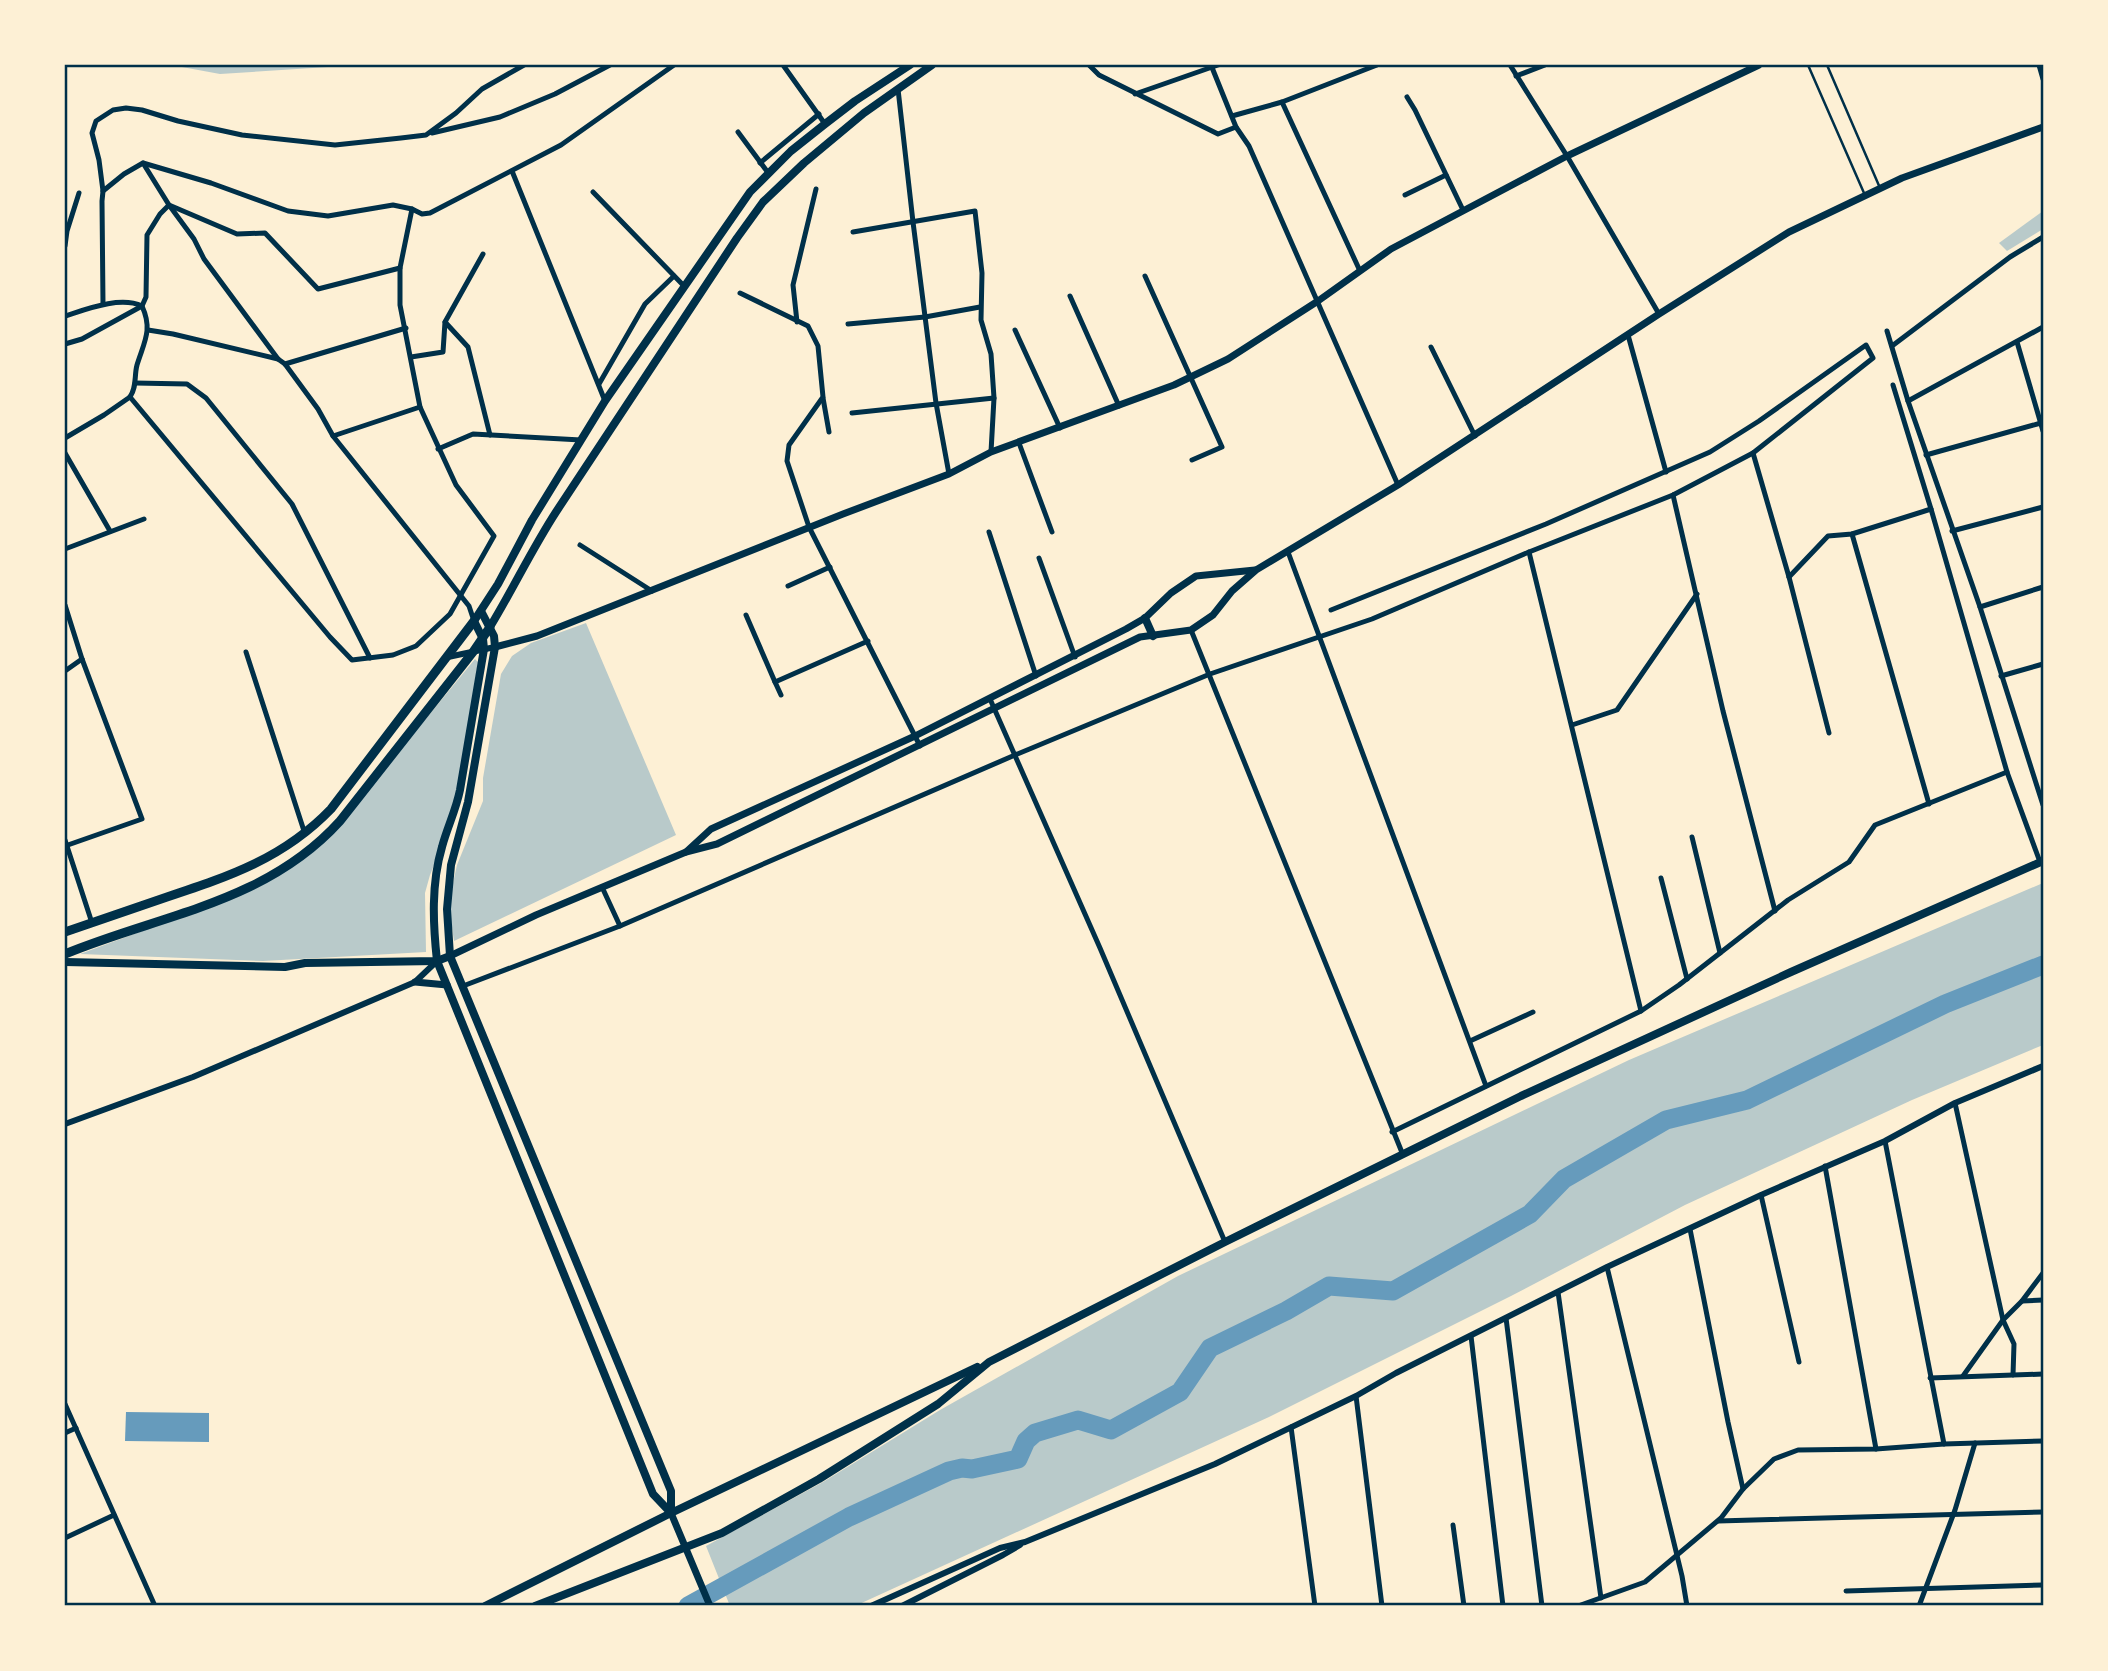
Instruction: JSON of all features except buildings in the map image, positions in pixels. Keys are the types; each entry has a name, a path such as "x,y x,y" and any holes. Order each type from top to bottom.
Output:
{"highway":[{"path":"65,932 237,873 275,855 305,834 331,809 474,621"},
{"path":"65,954 95,941 224,900 282,870 326,836 340,821 473,652 484,644 490,628"}],"main road":[{"path":"710,1606 671,1513 653,1494 437,961 434,931 435,878 442,846 456,811 484,644 474,621 532,520 605,401 750,191 791,151 825,124 910,65"},
{"path":"490,628 556,512 763,202 804,163 864,113 932,65"},
{"path":"495,647 537,636 949,474 991,452 1192,377 1228,359 1318,301 1391,248 1567,156 1744,68 1759,65"},
{"path":"65,962 285,967 305,963 437,961 536,915 685,852 717,844 1140,637 1191,630 1213,615 1232,592 1256,570 1398,485 1789,232 1902,178 2043,127"},
{"path":"685,852 711,829 915,736 1075,657 1145,618 1171,593 1196,576 1256,570"},
{"path":"481,611 494,636 495,647 468,802 451,865 447,909 450,956 671,1491 671,1513"},
{"path":"1145,618 1153,636"},
{"path":"485,1606 671,1513 989,1362 1521,1096 2041,861"},
{"path":"415,982 447,985"},
{"path":"514,1150 528,1143"},
{"path":"596,1355 612,1349"},
{"path":"535,1606 722,1533 819,1479 938,1404 989,1362"}],"street":[{"path":"426,135 482,89 524,65"},
{"path":"103,304 103,191 92,133 96,121 113,110 142,110 242,135 335,145 426,135 500,117 555,94 610,65"},
{"path":"103,191 143,163 211,183 288,211 328,216 393,205 422,214 430,213 561,145 674,65"},
{"path":"783,65 825,124"},
{"path":"1089,65 1098,75 1218,134 1236,127"},
{"path":"1232,116 1282,102 1377,65"},
{"path":"1510,65 1567,156 1659,314"},
{"path":"1516,76 1545,65"},
{"path":"2039,65 2043,79"},
{"path":"1135,93 1214,66 1236,127 1250,146 1398,485"},
{"path":"898,89 936,403 949,474"},
{"path":"1407,97 1463,210"},
{"path":"1282,102 1360,271"},
{"path":"760,163 819,114"},
{"path":"738,132 769,174"},
{"path":"143,163 194,239 204,259 278,359 285,364 333,436 469,606 474,621"},
{"path":"513,171 605,401"},
{"path":"1405,195 1446,175"},
{"path":"797,322 793,285 816,189"},
{"path":"593,192 684,286"},
{"path":"65,246 66,232 79,193"},
{"path":"169,205 237,234 265,233 318,289 400,268"},
{"path":"65,344 82,338 142,306 146,297 147,235 169,205"},
{"path":"130,397 352,660 393,655 416,646 450,614 494,536 456,485 420,407 400,305 400,268 412,209"},
{"path":"853,232 975,211 982,273 981,320 991,354 994,398 991,452"},
{"path":"1892,346 2010,257 2043,237"},
{"path":"411,357 443,352 445,323 484,254"},
{"path":"599,384 645,304 674,276"},
{"path":"1145,276 1222,447 1192,460"},
{"path":"740,293 808,326 818,346 829,432"},
{"path":"1070,296 1119,406"},
{"path":"65,316 103,304 134,303 142,306 148,330 130,397 65,438"},
{"path":"848,324 925,317 980,307"},
{"path":"445,323 468,347 491,435"},
{"path":"1908,401 2043,327"},
{"path":"285,364 406,328"},
{"path":"148,330 278,359"},
{"path":"1015,330 1060,428"},
{"path":"1887,331 2043,805"},
{"path":"1628,335 1667,472"},
{"path":"2017,342 2043,431"},
{"path":"463,986 620,926 1209,674 1371,619 1673,495 1753,453 1874,358 1866,345 1759,421 1710,452 1667,472 1546,524 1331,610"},
{"path":"1432,347 1475,436"},
{"path":"135,383 187,384 206,398 292,504 370,658"},
{"path":"1893,385 2007,772 2041,861"},
{"path":"823,397 789,445 787,461 810,527 920,746"},
{"path":"852,413 994,398"},
{"path":"333,436 420,407"},
{"path":"1926,455 2041,423"},
{"path":"438,449 473,434 581,440"},
{"path":"1019,443 1052,532"},
{"path":"65,453 110,531"},
{"path":"1753,453 1789,577 1829,733"},
{"path":"1673,495 1723,711 1775,911"},
{"path":"1952,531 2043,507"},
{"path":"1789,577 1828,536 1852,534 1931,509"},
{"path":"65,549 144,519"},
{"path":"989,531 1036,676"},
{"path":"1852,534 1929,804"},
{"path":"580,545 652,591"},
{"path":"1288,552 1486,1086"},
{"path":"1529,552 1641,1011"},
{"path":"1039,558 1075,657"},
{"path":"788,586 830,567"},
{"path":"1980,607 2043,587"},
{"path":"1572,725 1617,710 1697,594"},
{"path":"65,605 82,659 142,819 65,844 92,923"},
{"path":"469,606 481,611"},
{"path":"746,615 781,695"},
{"path":"1191,630 1403,1155"},
{"path":"775,682 868,641"},
{"path":"484,644 495,647"},
{"path":"246,652 305,834"},
{"path":"448,657 473,652"},
{"path":"65,671 82,659"},
{"path":"2001,676 2043,664"},
{"path":"990,699 1225,1242"},
{"path":"1392,1132 1641,1011 1775,911 1849,862 1875,825 2007,772"},
{"path":"1692,837 1720,953"},
{"path":"1661,878 1687,979"},
{"path":"602,887 620,926"},
{"path":"65,1125 193,1077 415,982 437,961"},
{"path":"1470,1041 1533,1012"},
{"path":"902,1606 1025,1542 1215,1464 1356,1396 1606,1267 1885,1141 1955,1103 2043,1066"},
{"path":"1955,1103 2003,1320 2014,1344 2013,1375"},
{"path":"1885,1141 1944,1444"},
{"path":"1825,1166 1876,1449"},
{"path":"1761,1195 1799,1362"},
{"path":"1690,1229 1743,1489"},
{"path":"1606,1267 1682,1576 1687,1606"},
{"path":"1964,1376 2003,1320 2022,1301 2043,1273"},
{"path":"1558,1292 1601,1598"},
{"path":"2022,1301 2043,1300"},
{"path":"1506,1318 1542,1606"},
{"path":"1471,1336 1503,1606"},
{"path":"1930,1378 2043,1374"},
{"path":"1356,1396 1382,1606"},
{"path":"65,1404 155,1606"},
{"path":"1291,1427 1315,1606"},
{"path":"65,1433 76,1428"},
{"path":"1578,1606 1645,1582 1718,1521 1743,1489 1774,1460 1798,1450 2043,1441"},
{"path":"1920,1606 1953,1516 1975,1443"},
{"path":"1718,1521 2043,1512"},
{"path":"65,1538 114,1515"},
{"path":"1453,1525 1464,1606"},
{"path":"871,1606 1000,1548 1025,1542"},
{"path":"1846,1591 2043,1585"}],"lane":[{"path":"1808,65 1866,195"},
{"path":"1827,65 1880,188"}],"shaded area":[{"path":"171,65 327,65 328,67 220,74"},
{"path":"2043,211 2043,229 2007,251 1999,243"},
{"path":"586,623 676,835 454,941 449,908 453,883 457,865 483,801 483,778 501,674 512,656 531,643"},
{"path":"475,659 478,662 458,790 425,893 426,952 263,961 80,954 153,927 308,856"},
{"path":"2043,883 2043,1045 1912,1100 1685,1205 1269,1417 855,1606 730,1606 706,1546 823,1482 940,1410 1178,1276 1629,1060"}],"water":[{"path":"126,1412 209,1413 209,1442 125,1441"}],"waterway":[{"path":"688,1606 849,1517 949,1471 1018,1459 1026,1441 1035,1433 1078,1420 1111,1430 1180,1392 1210,1348 1286,1311 1329,1286 1393,1291 1530,1214 1564,1179 1666,1120 1747,1100 1945,1004 2043,965"}]}
